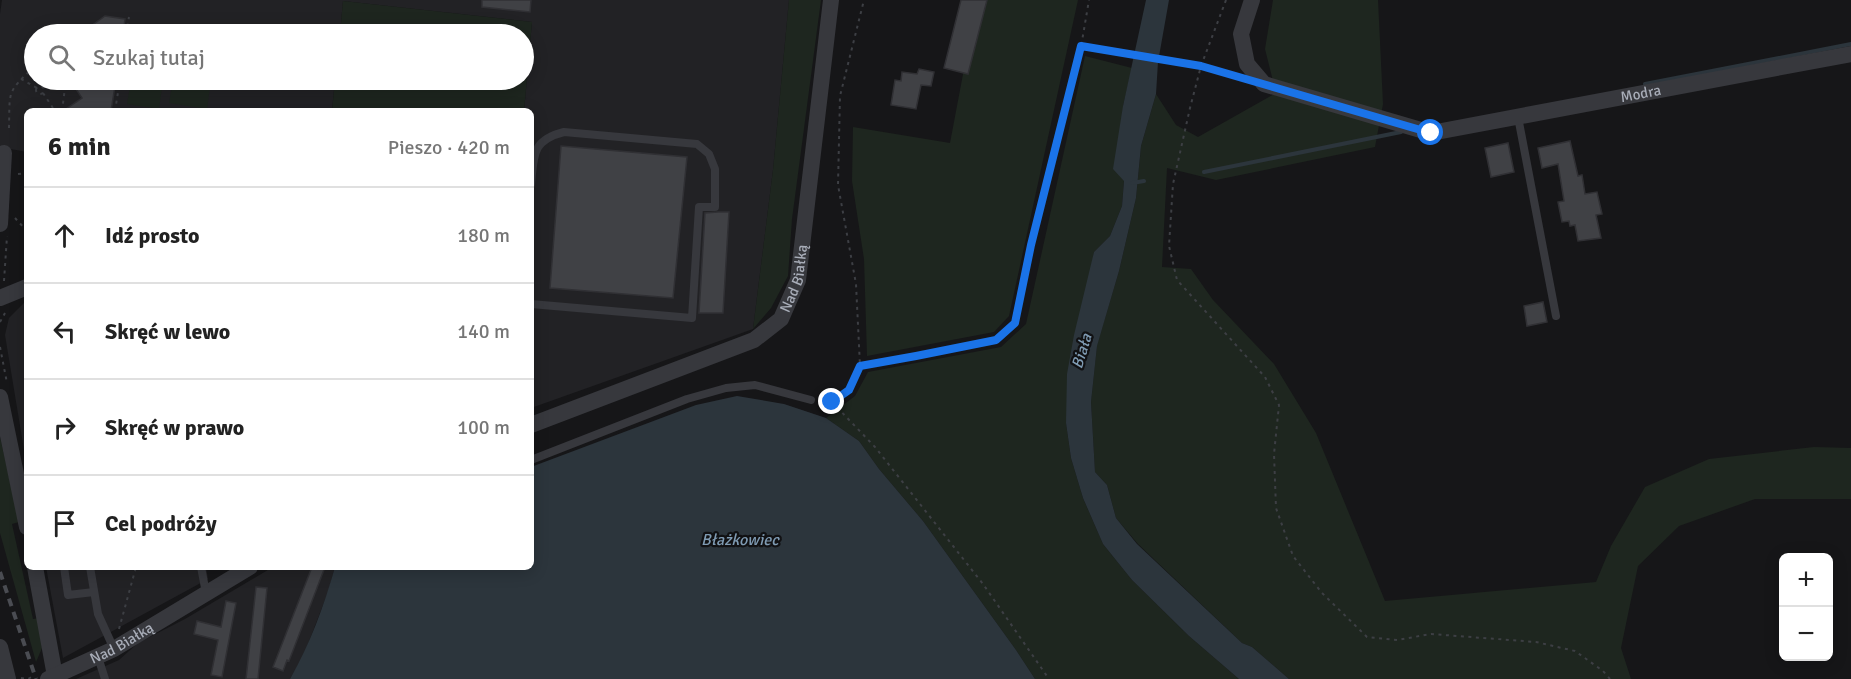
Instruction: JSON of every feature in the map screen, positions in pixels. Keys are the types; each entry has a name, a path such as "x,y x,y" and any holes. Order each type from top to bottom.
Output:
{"street":[{"name":"Nad Białką","path":"534,424 754,340 781,319 798,280 831,0"},
{"path":"1252,0 1241,34 1247,64 1264,84"},
{"name":"Modra","path":"1264,84 1431,133 1851,54"},
{"path":"4,153 7,221"},
{"path":"0,298 24,288"},
{"path":"0,397 24,511"},
{"path":"35,570 46,677"},
{"name":"Nad Białką","path":"46,677 98,657 112,645 245,570"},
{"path":"0,647 7,673"}],"lane":[{"path":"1518,117 1556,316"},
{"path":"534,153 540,142 550,135 564,132 697,144 709,154 716,169 716,207 699,207 692,318 534,304"},
{"path":"534,459 687,399 726,388 755,385 811,400"},
{"path":"64,570 68,595 94,592"},
{"path":"90,570 98,614 112,645"},
{"path":"202,570 206,593"},
{"path":"98,657 105,679"}],"path":[{"path":"811,400 832,402 849,390 860,366 856,284 838,185 840,96 864,0"},
{"path":"860,366 996,340 1015,323 1031,245 1081,46 1089,0"},
{"path":"1226,0 1201,66 1173,184 1169,246 1177,280 1265,377 1279,405 1274,454 1276,508 1293,556 1322,593 1367,637 1397,640 1431,634 1536,642 1575,651 1603,671 1610,679"},
{"path":"128,24 129,17"},
{"path":"1081,46 1201,66 1264,84"},
{"path":"9,128 10,92 24,76"},
{"path":"37,90 38,93 43,93 53,108"},
{"path":"62,108 65,90"},
{"path":"115,108 118,90"},
{"path":"7,221 24,230"},
{"path":"832,402 875,447 983,584 1050,679"},
{"path":"112,645 117,638 135,570"},
{"path":"7,673 12,665 18,678 46,677"}],"shaded area":[{"path":"2,0 789,0 773,170 753,329 534,407 534,108 524,108 526,90 534,90 534,24 532,22 343,1 341,24 24,24 24,90 334,90 332,108 24,108 24,151 0,147 0,14"},
{"path":"789,0 821,0 792,219 788,276 771,308 753,329 773,170"},
{"path":"977,0 1078,0 1009,316 994,332 867,356 864,259 852,181 853,127 950,143"},
{"path":"1273,0 1378,0 1383,104 1375,147 1216,180 1167,168 1162,267 1191,269 1213,300 1274,364 1316,433 1385,601 1596,582 1611,546 1645,487 1709,459 1814,447 1851,448 1851,499 1755,499 1679,526 1638,566 1621,648 1631,679 1289,679 1252,647 1242,643 1138,544 1116,518 1107,485 1095,472 1091,402 1097,345 1119,271 1136,198 1141,146 1156,94 1176,125 1198,137 1276,93 1265,49"},
{"path":"343,1 532,22 532,24 341,24"},
{"path":"1085,56 1132,68 1123,106 1122,206 1110,236 1094,252 1066,423 1071,458 1083,498 1103,544 1132,580 1189,636 1239,679 1035,679 923,521 879,469 859,441 826,418 855,396 868,372 1001,347 1026,324"},
{"path":"129,90 162,90 159,108 127,104"},
{"path":"171,90 210,90 207,108 169,103"},
{"path":"334,90 526,90 524,108 332,108"},
{"path":"24,303 24,450 5,335 9,318"},
{"path":"0,437 19,522 12,524 33,619 40,618 42,648 36,662 0,533"},
{"path":"47,570 206,570 208,579 63,658"},
{"path":"268,570 334,570 303,657 290,679 76,679 119,660 138,643 185,619"}],"water":[{"name":"Biała","path":"1146,0 1169,0 1158,62 1156,94 1141,146 1136,198 1119,271 1097,346 1091,402 1095,472 1107,485 1116,518 1137,544 1242,643 1252,647 1289,679 1239,679 1189,636 1132,580 1103,544 1083,498 1071,458 1066,423 1067,374 1094,252 1110,236 1122,206 1124,181 1113,169 1123,106"},
{"name":"Błażkowiec","path":"737,396 784,404 826,418 859,441 879,469 923,521 1035,679 290,679 316,624 334,570 534,570 534,466 696,405"}],"building":[{"path":"482,0 531,0 530,12 482,7"},
{"path":"961,0 987,0 968,74 944,68"},
{"path":"105,16 125,19 124,24 94,24"},
{"path":"919,69 934,72 931,86 921,85 916,109 891,105 895,80 901,81 902,72 917,74"},
{"path":"77,90 114,90 111,108 67,108 82,98"},
{"path":"1570,141 1578,176 1582,175 1585,194 1597,192 1602,214 1596,215 1601,238 1578,241 1575,225 1570,226 1569,221 1562,222 1558,202 1564,201 1558,164 1542,168 1538,148"},
{"path":"1508,143 1514,172 1491,177 1485,148"},
{"path":"561,146 687,157 673,298 550,288"},
{"path":"729,212 723,313 699,313 705,213"},
{"path":"1543,302 1547,322 1527,326 1524,306"},
{"path":"311,570 324,570 289,661 287,660 283,671 273,667"},
{"path":"256,587 267,588 258,679 246,679"},
{"path":"226,601 236,603 222,677 211,675 218,640 194,634 197,621 221,627"}],"waterway":[{"path":"1645,84 1851,44"},
{"path":"1204,172 1401,132"},
{"path":"1132,183 1144,181"}],"railway":[{"path":"0,572 36,679"}],"route":[{"path":"832,402 849,390 860,366 996,340 1015,323 1031,245 1081,46 1201,66 1431,133"}]}
